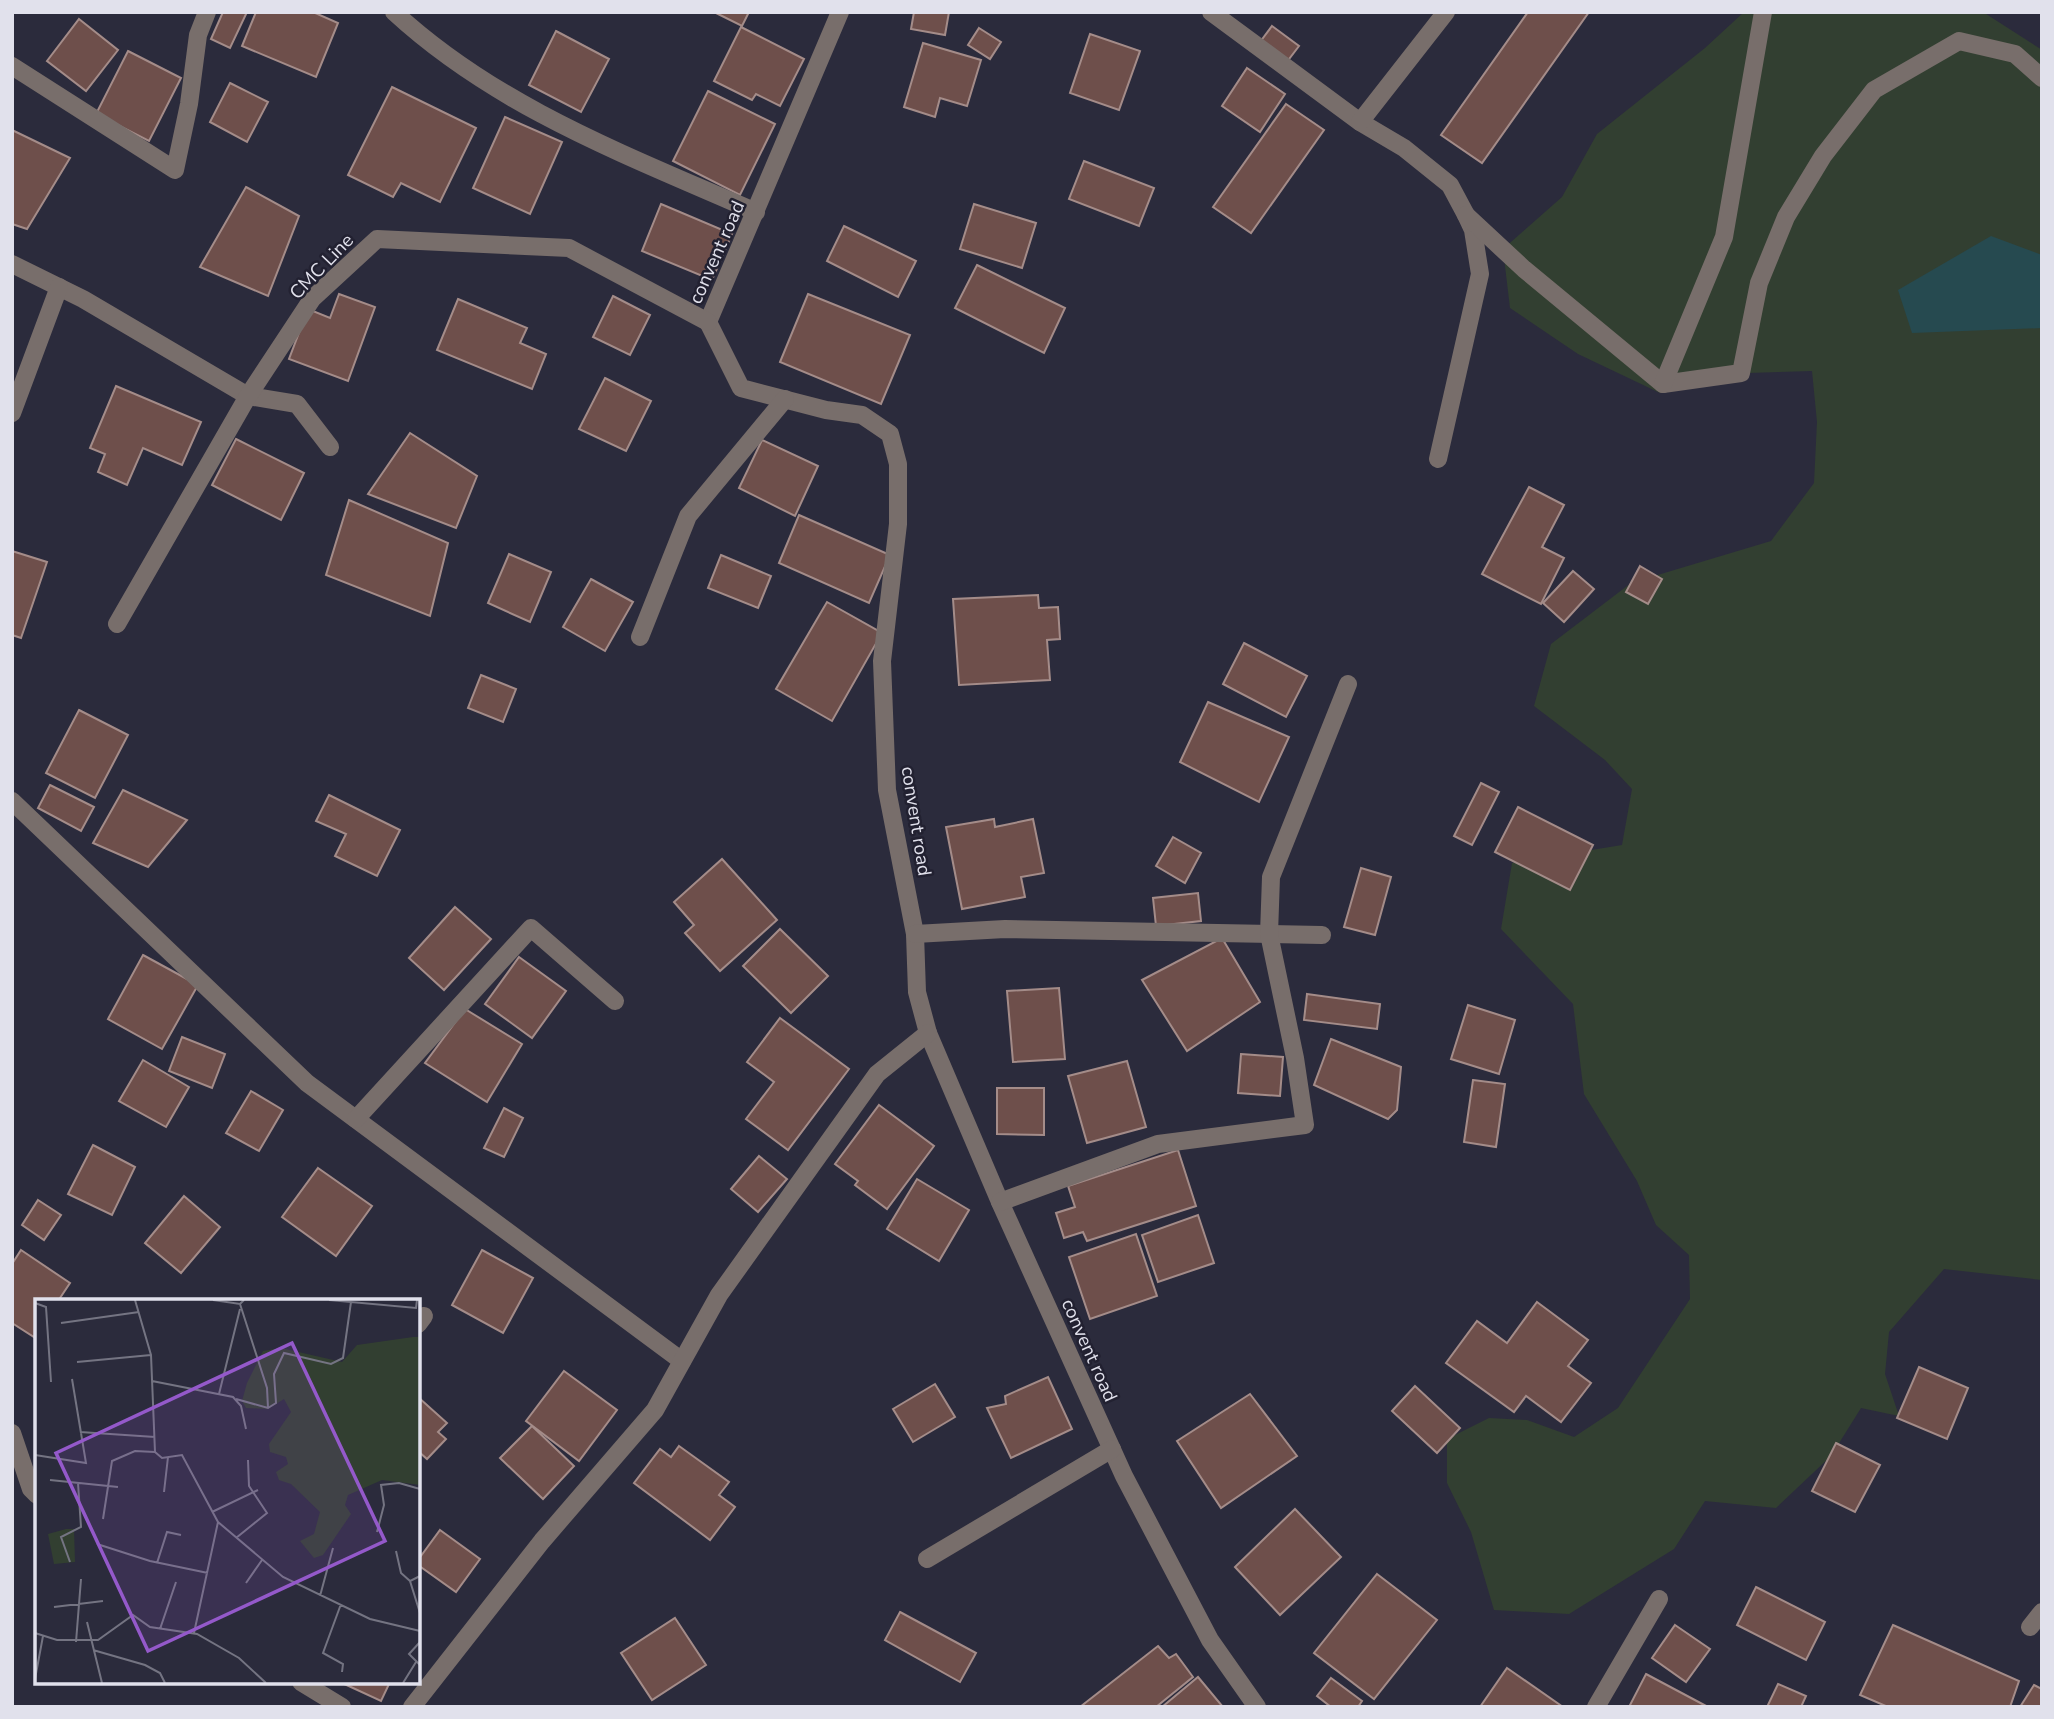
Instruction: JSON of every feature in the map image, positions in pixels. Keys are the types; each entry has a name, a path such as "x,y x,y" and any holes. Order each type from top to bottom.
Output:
{"street":[{"path":"12,66 175,170 189,104 198,35 206,12"},
{"path":"394,12 431,46 548,121 755,212"},
{"name":"convent road","path":"840,12 708,322 741,387 826,410 862,415 890,434 898,464 898,524 882,661 887,790 915,934 917,992 928,1033 1000,1202 1112,1449 1210,1640 1257,1707"},
{"path":"1211,12 1360,122 1404,148 1450,185 1474,230 1480,274 1438,459"},
{"path":"1360,122 1447,12"},
{"path":"1663,384 1724,237 1763,12"},
{"path":"1466,215 1524,269 1663,384 1741,373 1759,283 1786,217 1824,156 1874,90 1959,41 2015,54 2042,78"},
{"name":"CMC Line","path":"117,624 248,396 312,299 377,239 569,248 708,322"},
{"path":"12,264 59,287 248,396 297,404 330,447"},
{"path":"12,413 59,287"},
{"path":"639,636 688,516 785,399"},
{"path":"1000,1202 1158,1144 1304,1125 1295,1058 1269,934 1271,877 1348,684"},
{"path":"12,801 307,1083 682,1361"},
{"path":"356,1119 531,928 615,1001"},
{"path":"915,934 1005,929 1322,935"},
{"path":"412,1707 542,1541 655,1410 719,1295 877,1074 928,1033"},
{"path":"12,1433 31,1489 35,1493"},
{"path":"927,1559 1112,1449"},
{"path":"1596,1707 1659,1599"},
{"path":"2030,1627 2042,1612"},
{"path":"304,1684 342,1707"}],"shaded area":[{"path":"1744,12 1983,12 2042,50 2042,1280 1944,1269 1889,1332 1885,1374 1899,1416 1861,1408 1831,1456 1776,1508 1705,1501 1674,1549 1569,1614 1494,1610 1471,1532 1447,1483 1447,1439 1489,1418 1527,1420 1574,1437 1618,1408 1690,1299 1689,1255 1656,1225 1637,1181 1584,1094 1573,1004 1501,929 1512,863 1622,845 1632,789 1605,760 1534,706 1551,644 1631,583 1771,541 1814,483 1817,422 1812,371 1714,374 1660,393 1578,354 1510,308 1503,249 1562,197 1597,134 1705,48"},
{"path":"1991,236 2042,255 2042,328 1912,333 1898,290"}],"building":[{"path":"223,12 247,12 230,48 211,39"},
{"path":"256,12 313,12 338,23 316,77 242,46"},
{"path":"714,12 749,12 742,26"},
{"path":"914,12 949,12 945,35 911,29"},
{"path":"1528,12 1589,12 1482,163 1441,135"},
{"path":"79,19 118,50 86,91 47,61"},
{"path":"1272,26 1299,46 1286,63 1260,42"},
{"path":"741,27 804,59 780,106 756,94 752,100 714,81"},
{"path":"979,28 1001,42 990,59 968,45"},
{"path":"556,31 609,59 581,112 529,85"},
{"path":"1090,34 1140,51 1119,110 1070,93"},
{"path":"923,43 981,60 967,106 940,98 935,117 904,107"},
{"path":"128,51 181,78 149,141 96,114"},
{"path":"1247,68 1285,94 1260,132 1222,106"},
{"path":"230,83 268,102 247,142 210,122"},
{"path":"392,87 476,128 440,202 401,183 393,197 348,175"},
{"path":"708,91 775,124 740,195 673,161"},
{"path":"1286,104 1324,130 1251,233 1213,207"},
{"path":"505,117 562,142 530,214 473,188"},
{"path":"12,130 70,158 27,229 12,224"},
{"path":"1084,161 1154,188 1139,226 1069,199"},
{"path":"246,187 299,216 268,296 200,267"},
{"path":"661,204 732,234 712,280 642,251"},
{"path":"974,204 1036,223 1022,268 960,249"},
{"path":"844,226 916,261 898,297 827,261"},
{"path":"977,265 1065,308 1044,353 955,308"},
{"path":"339,294 375,307 348,381 289,359 308,309 330,318"},
{"path":"808,294 910,335 881,404 780,362"},
{"path":"613,296 650,315 630,355 593,337"},
{"path":"458,299 527,328 520,343 546,354 532,389 437,350"},
{"path":"605,378 651,401 626,451 579,429"},
{"path":"116,386 201,422 182,465 143,448 127,485 98,472 105,454 90,448"},
{"path":"410,433 477,476 456,528 368,494"},
{"path":"236,439 304,473 281,520 212,485"},
{"path":"762,440 818,466 795,516 739,488"},
{"path":"1529,487 1564,505 1542,547 1564,558 1541,604 1482,574"},
{"path":"349,500 448,543 430,616 326,575"},
{"path":"799,515 890,555 869,603 779,563"},
{"path":"12,551 47,562 21,638 12,635"},
{"path":"509,554 551,572 530,622 488,603"},
{"path":"721,555 771,576 758,608 708,588"},
{"path":"1640,566 1662,579 1648,604 1626,592"},
{"path":"1573,571 1594,589 1564,622 1543,603"},
{"path":"591,579 633,602 605,651 563,627"},
{"path":"1038,595 1039,608 1058,607 1060,639 1047,640 1050,680 959,685 953,599"},
{"path":"827,602 882,633 832,721 776,689"},
{"path":"1244,643 1307,676 1286,717 1223,684"},
{"path":"481,675 516,689 503,722 468,708"},
{"path":"1208,702 1289,737 1259,802 1180,762"},
{"path":"79,710 128,735 95,798 46,773"},
{"path":"1481,783 1499,792 1472,845 1454,836"},
{"path":"50,785 94,807 81,831 38,808"},
{"path":"123,790 187,820 148,867 93,843"},
{"path":"329,795 400,830 377,876 335,856 346,834 316,821"},
{"path":"1518,807 1593,845 1570,890 1495,852"},
{"path":"994,819 995,827 1033,819 1044,873 1021,877 1025,897 962,909 946,827"},
{"path":"1173,837 1201,853 1185,883 1156,866"},
{"path":"722,859 777,920 720,971 685,933 694,925 674,902"},
{"path":"1361,868 1391,877 1375,935 1344,927"},
{"path":"1198,893 1201,921 1156,926 1153,898"},
{"path":"455,907 491,939 444,990 409,958"},
{"path":"780,929 828,976 791,1013 743,966"},
{"path":"1222,938 1260,1002 1187,1051 1142,980"},
{"path":"143,955 198,985 162,1049 108,1019"},
{"path":"519,957 566,991 532,1038 485,1004"},
{"path":"1059,988 1065,1059 1013,1062 1007,991"},
{"path":"1307,994 1380,1004 1377,1029 1304,1020"},
{"path":"1468,1005 1515,1020 1499,1074 1451,1059"},
{"path":"465,1009 522,1044 487,1102 425,1063"},
{"path":"780,1018 849,1069 788,1150 746,1119 774,1082 747,1062"},
{"path":"182,1037 225,1054 212,1088 169,1071"},
{"path":"1331,1039 1401,1067 1397,1110 1388,1119 1314,1085"},
{"path":"1241,1054 1283,1057 1280,1096 1238,1093"},
{"path":"143,1060 189,1087 166,1127 119,1101"},
{"path":"1127,1061 1146,1127 1087,1143 1068,1076"},
{"path":"1473,1080 1505,1084 1496,1147 1464,1142"},
{"path":"997,1088 1044,1088 1044,1135 997,1134"},
{"path":"251,1091 283,1110 259,1151 226,1133"},
{"path":"879,1105 934,1146 887,1209 855,1185 858,1181 835,1164"},
{"path":"504,1108 523,1118 504,1157 484,1148"},
{"path":"93,1145 135,1167 112,1215 68,1194"},
{"path":"1178,1150 1196,1206 1087,1241 1083,1232 1064,1238 1056,1213 1075,1207 1068,1186"},
{"path":"759,1156 787,1179 758,1212 731,1189"},
{"path":"318,1168 372,1206 336,1256 282,1217"},
{"path":"917,1179 969,1210 939,1261 887,1229"},
{"path":"184,1196 220,1227 181,1273 145,1243"},
{"path":"38,1200 61,1215 44,1240 22,1225"},
{"path":"1198,1215 1214,1263 1158,1282 1142,1235"},
{"path":"1136,1234 1157,1296 1090,1319 1069,1257"},
{"path":"21,1250 70,1283 59,1299 35,1299 34,1337 12,1323 12,1264"},
{"path":"482,1250 533,1278 503,1333 452,1305"},
{"path":"1537,1302 1588,1340 1568,1366 1591,1383 1561,1422 1526,1396 1514,1412 1446,1363 1477,1321 1507,1343"},
{"path":"1919,1367 1968,1388 1947,1439 1897,1418"},
{"path":"564,1371 617,1410 579,1461 526,1421"},
{"path":"1048,1377 1072,1429 1011,1458 987,1408 1006,1404 1005,1396"},
{"path":"935,1384 955,1417 913,1442 893,1409"},
{"path":"1415,1386 1460,1428 1437,1453 1392,1411"},
{"path":"1250,1394 1297,1456 1221,1508 1177,1441"},
{"path":"420,1399 447,1423 438,1432 446,1439 427,1459 420,1453"},
{"path":"532,1426 574,1466 543,1499 500,1458"},
{"path":"1836,1443 1880,1465 1855,1512 1812,1491"},
{"path":"679,1446 729,1482 719,1495 735,1507 710,1540 634,1483 660,1449 671,1457"},
{"path":"1295,1509 1341,1557 1280,1615 1235,1567"},
{"path":"440,1530 480,1559 456,1592 420,1566 420,1557"},
{"path":"1377,1574 1437,1620 1374,1699 1314,1653"},
{"path":"1756,1587 1825,1622 1806,1660 1737,1625"},
{"path":"900,1612 976,1653 960,1682 885,1640"},
{"path":"675,1618 706,1665 652,1700 621,1653"},
{"path":"1675,1625 1710,1649 1686,1682 1652,1658"},
{"path":"1893,1625 2019,1681 2010,1707 1888,1707 1860,1695"},
{"path":"1158,1646 1169,1658 1176,1654 1193,1677 1156,1707 1080,1707"},
{"path":"1507,1668 1563,1707 1480,1707"},
{"path":"1646,1674 1708,1707 1629,1707"},
{"path":"1198,1677 1223,1707 1162,1707"},
{"path":"1331,1678 1362,1701 1358,1707 1331,1707 1317,1696"},
{"path":"344,1684 389,1684 381,1701"},
{"path":"1778,1684 1806,1696 1801,1707 1767,1707"},
{"path":"2034,1685 2042,1689 2042,1707 2020,1707"}]}
